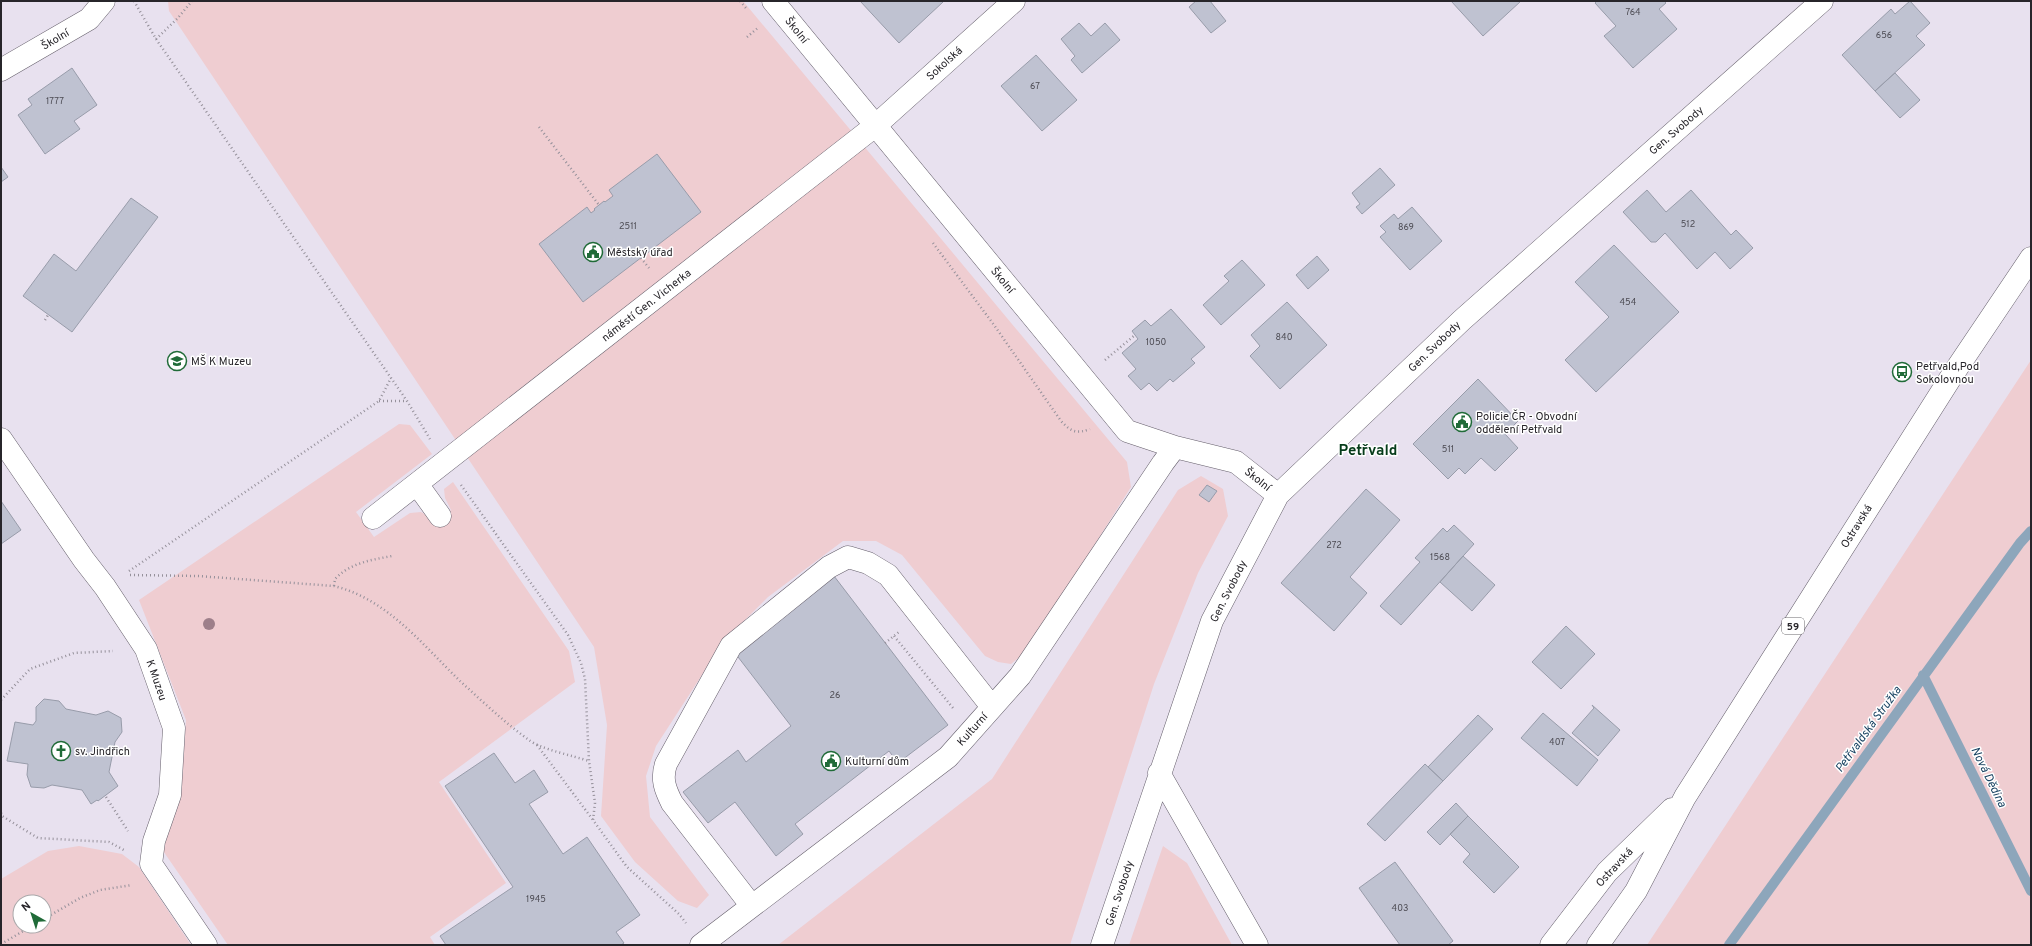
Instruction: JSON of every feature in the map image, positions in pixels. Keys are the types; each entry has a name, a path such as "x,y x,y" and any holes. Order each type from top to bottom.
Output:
{"street":[{"name":"Školní","path":"1,70 89,19 104,1"},
{"name":"Školní","path":"773,1 1127,431 1175,447 1236,462 1278,495"},
{"name":"Sokolská","path":"875,126 1014,1"},
{"name":"Gen. Svobody","path":"1102,945 1212,620 1278,495 1462,320 1822,1"},
{"name":"náměstí Gen. Vicherka","path":"373,518 875,126"},
{"name":"Ostravská","path":"1598,945 1636,891 1685,797 1902,455 2031,258"},
{"name":"K Muzeu","path":"1,439 84,560 106,587 146,649 174,728 170,795 154,841 157,873"},
{"name":"Kulturní","path":"701,945 751,905 948,757 1020,676 1175,447"},
{"path":"417,484 440,516"},
{"path":"751,905 672,803 665,789 662,775 666,764 731,646 829,567 848,557 868,563 888,575 992,707"},
{"path":"1159,773 1257,945"},
{"name":"Ostravská","path":"1551,945 1607,872 1685,797"},
{"path":"157,873 206,945"}],"path":[{"path":"156,39 177,19 192,1"},
{"path":"740,1 746,8"},
{"path":"747,37 760,27"},
{"path":"539,127 599,205"},
{"path":"930,240 1069,430 1080,433 1093,428 1112,413"},
{"path":"641,258 652,272"},
{"path":"45,320 48,315"},
{"path":"1083,377 1135,335"},
{"path":"391,378 378,401 124,574 198,576 334,586 352,590 379,605 422,642 461,682 530,742 589,762"},
{"path":"378,401 407,401"},
{"path":"334,586 335,579 350,568 365,561 392,556"},
{"path":"885,643 898,633"},
{"path":"1,700 30,669 74,653 146,649"},
{"path":"537,744 593,820"},
{"path":"1,813 2,816 38,838 108,842 157,873"},
{"path":"52,914 80,898 100,890 157,873"},
{"path":"1,944 18,934"}],"shaded area":[{"path":"168,1 743,1 1127,462 1131,487 1028,650 1011,664 998,662 985,656 902,555 876,541 843,541 768,597 724,641 656,746 646,776 650,817 709,895 697,908 678,901 635,862 601,816 607,725 594,647 169,11"},
{"path":"2031,360 2031,945 1647,945"},
{"path":"399,424 410,425 432,454 356,512 374,537 410,513 421,512 437,521 451,510 445,498 444,489 453,482 569,651 575,682 439,782 506,883 430,937 435,945 228,945 159,845 181,792 186,720 139,600"},
{"path":"1201,476 1223,489 1228,516 1198,573 1154,684 1070,945 778,945 992,779 1178,490"},
{"path":"79,846 122,854 139,867 191,945 1,945 1,879 48,851"},
{"path":"1163,846 1187,863 1232,945 1129,945"}],"building":[{"path":"860,1 942,1 943,2 899,43"},
{"path":"1196,1 1210,1 1226,21 1211,33 1189,7"},
{"path":"1451,1 1521,1 1483,36"},
{"path":"1597,1 1664,1 1666,3 1659,9 1677,29 1633,68 1604,36 1616,26 1595,3"},
{"path":"1910,1 1930,23 1916,36 1925,45 1875,91 1842,55 1891,9 1895,14"},
{"path":"1079,23 1091,36 1105,23 1120,40 1082,73 1071,60 1075,56 1061,39"},
{"path":"1036,55 1077,100 1042,131 1001,86"},
{"path":"72,68 97,105 74,121 80,129 45,154 18,115 32,105 28,99"},
{"path":"1895,73 1920,100 1900,118 1875,91"},
{"path":"657,154 701,212 583,302 539,244 587,207 591,213 595,210 594,209 604,201 605,202 613,196 609,190"},
{"path":"1,167 8,177 1,182"},
{"path":"1380,168 1395,185 1362,214 1356,207 1360,204 1352,193"},
{"path":"1647,190 1666,212 1691,190 1731,235 1736,230 1753,248 1730,269 1715,252 1697,269 1665,233 1656,242 1651,242 1623,212"},
{"path":"131,198 158,217 72,332 23,296 54,254 76,271"},
{"path":"1412,207 1442,241 1410,270 1380,237 1386,232 1380,226 1394,214 1398,219"},
{"path":"1614,245 1679,312 1596,392 1565,360 1609,317 1575,282"},
{"path":"1317,256 1329,270 1308,289 1296,275"},
{"path":"1242,260 1265,285 1221,325 1203,305 1229,281 1224,276"},
{"path":"1287,302 1327,345 1280,389 1250,356 1260,346 1251,335"},
{"path":"1171,309 1205,347 1191,359 1195,363 1173,382 1170,379 1157,391 1149,383 1141,390 1128,376 1136,369 1122,353 1138,339 1132,331 1145,320 1151,326"},
{"path":"1478,379 1518,421 1505,434 1518,448 1495,471 1481,458 1465,474 1459,468 1448,479 1413,444"},
{"path":"1207,485 1217,491 1209,502 1199,495"},
{"path":"1366,489 1400,520 1350,577 1367,593 1334,631 1281,583"},
{"path":"1,501 21,530 1,544"},
{"path":"1454,525 1474,544 1401,625 1380,606 1420,562 1415,558 1443,528 1447,532"},
{"path":"1463,556 1495,585 1472,611 1440,582"},
{"path":"834,576 948,725 898,763 889,751 795,824 803,834 776,856 735,802 708,823 683,792 738,750 746,762 791,726 735,653"},
{"path":"1566,626 1595,654 1561,689 1532,662"},
{"name":"sv. Jindřich","path":"44,699 59,701 66,709 96,715 108,711 121,718 122,732 115,742 109,772 118,786 98,801 97,800 91,804 82,790 52,785 44,788 31,787 27,775 28,764 7,761 15,722 33,725 36,721 36,707"},
{"path":"1592,705 1620,730 1598,756 1572,733 1594,708"},
{"path":"1543,713 1598,760 1577,786 1521,738"},
{"path":"1478,715 1493,729 1443,781 1428,767"},
{"path":"494,753 515,783 534,770 548,792 529,804 563,854 587,837 640,915 616,932 624,943 621,945 446,945 440,936 513,887 445,786"},
{"path":"1425,764 1443,781 1385,841 1367,824"},
{"path":"1456,803 1468,816 1440,845 1427,832"},
{"path":"1468,816 1519,867 1494,893 1463,862 1470,854 1450,834"},
{"path":"1395,862 1453,941 1448,945 1400,945 1359,888"}],"waterway":[{"name":"Petřvaldská Stružka","path":"1729,945 2020,543 2031,531"},
{"name":"Nová Dědina","path":"1923,675 2031,891"}],"place":[{"name":"Městský úřad","path":"593,252"},
{"name":"MŠ K Muzeu","path":"177,361"},
{"name":"Petřvald,Pod Sokolovnou","path":"1902,372"},
{"name":"Policie ČR - Obvodní oddělení Petřvald","path":"1462,422"},
{"name":"sv. Jindřich","path":"61,751"},
{"name":"Kulturní dům","path":"831,761"}],"district":[{"name":"Petřvald","path":"1368,450"}]}
